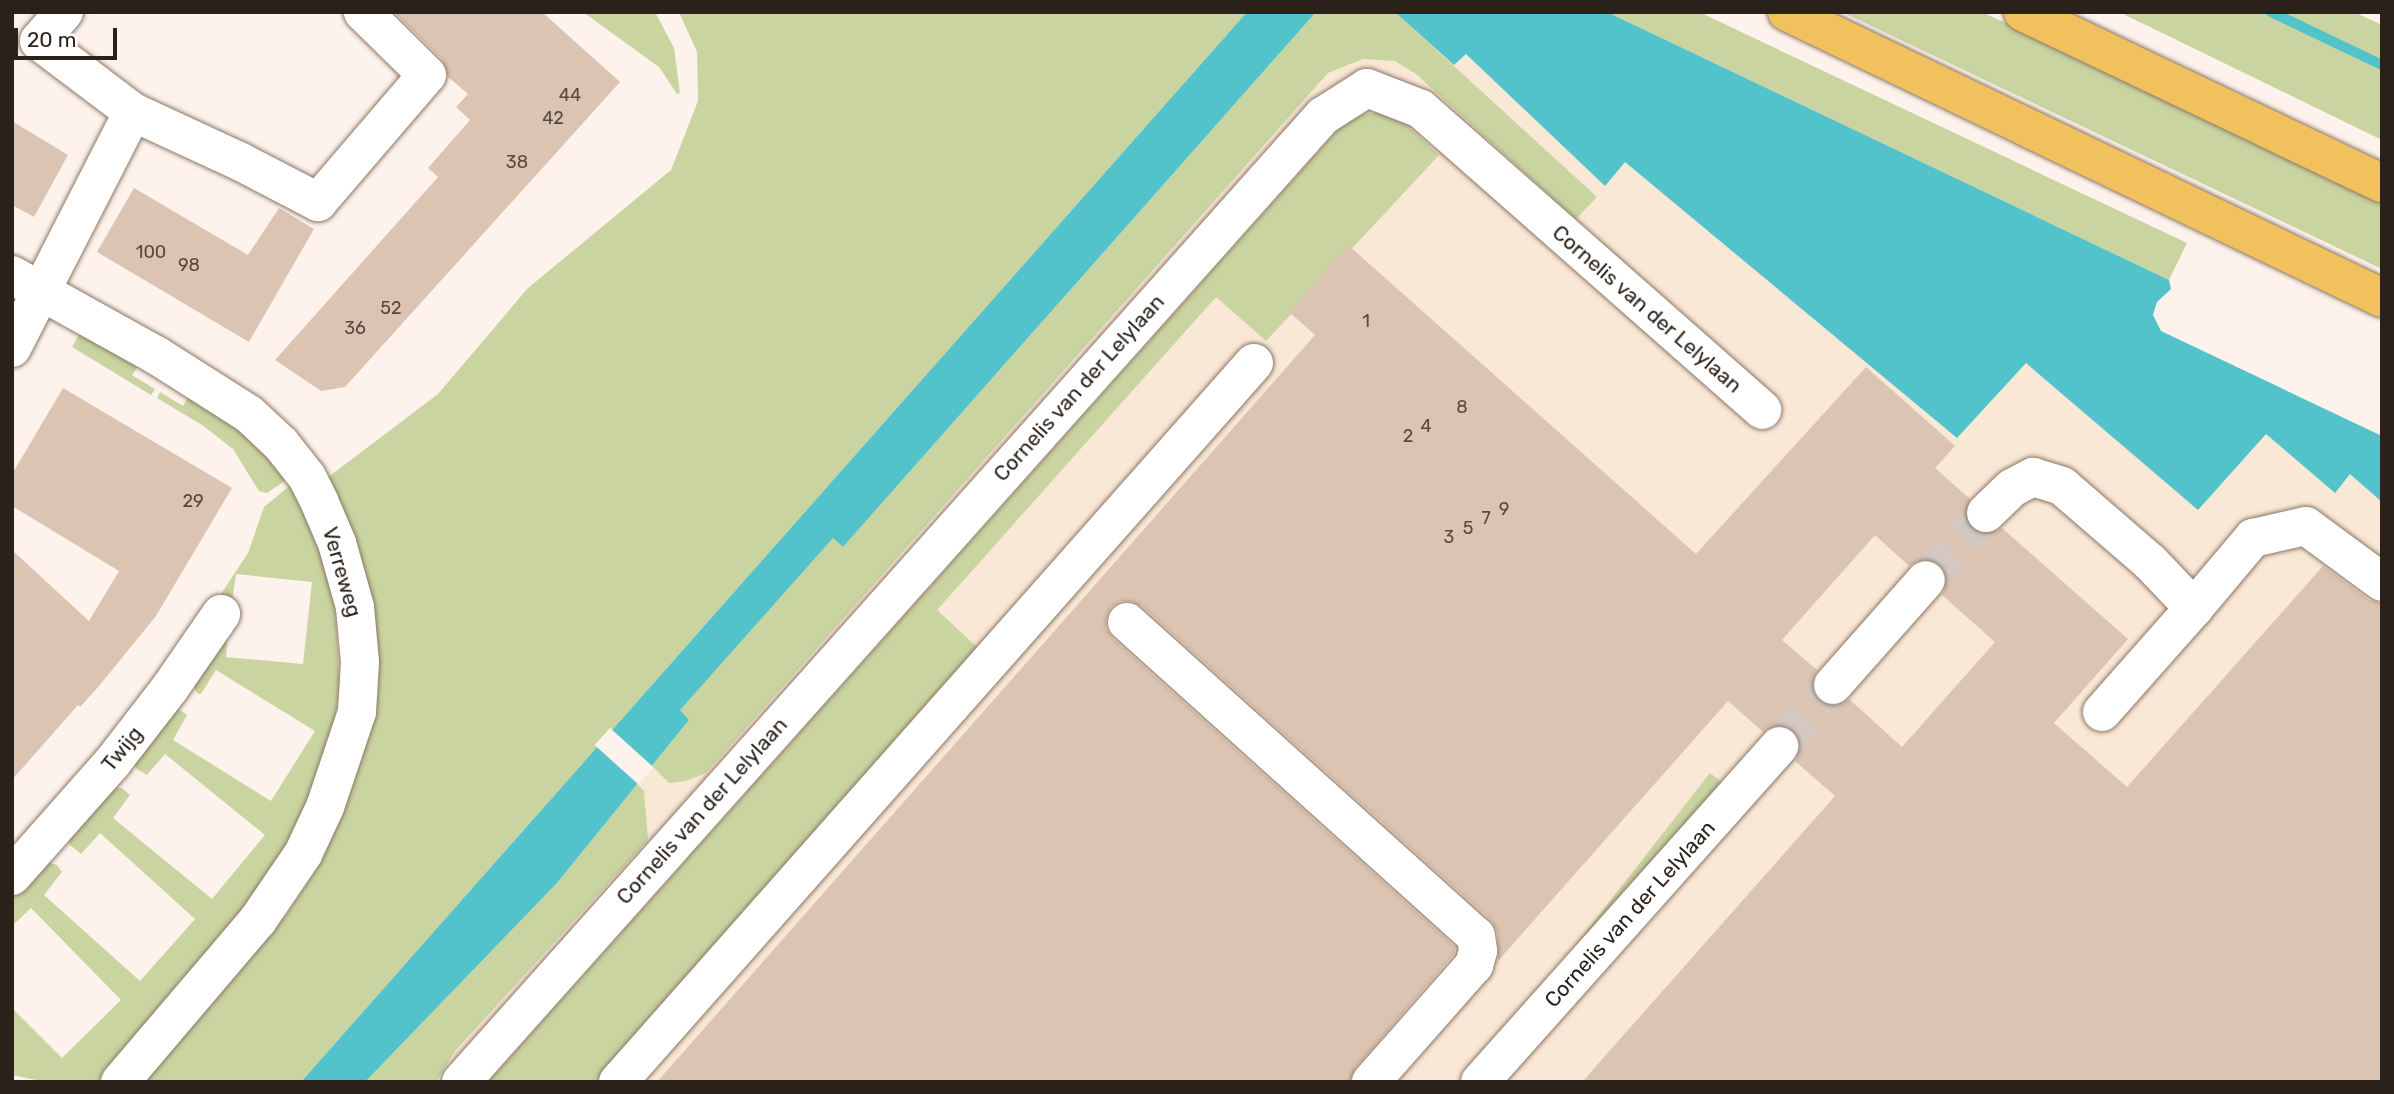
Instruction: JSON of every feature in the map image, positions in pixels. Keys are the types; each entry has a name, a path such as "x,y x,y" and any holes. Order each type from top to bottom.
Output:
{"highway":[{"path":"1787,12 2382,298"},
{"path":"2023,12 2382,183"}],"street":[{"path":"64,12 39,41 133,112 241,162 318,202 427,75 363,12"},
{"name":"Cornelis van der Lelylaan","path":"461,1082 1323,116 1367,88 1421,109 1762,410"},
{"path":"12,348 26,283 133,112"},
{"name":"Verreweg","path":"26,283 156,355 248,414 281,444 307,477 337,543 355,607 359,639 357,712 325,807 303,854 258,920 120,1082"},
{"path":"618,1082 1254,363"},
{"path":"1986,513 2012,488 2033,477 2062,486 2150,562 2194,608"},
{"path":"2102,712 2253,538 2306,526 2382,582"},
{"path":"1833,685 1926,580"},
{"name":"Twijg","path":"12,876 112,763 170,688 222,614"},
{"path":"1127,622 1476,936 1478,951 1474,965 1371,1082"},
{"name":"Cornelis van der Lelylaan","path":"1480,1082 1779,746"}],"shaded area":[{"path":"1316,12 1505,12 2382,446 2382,1082 365,1082 557,882 689,721"}],"green space":[{"path":"583,12 655,12 674,48 680,93 677,94 659,67"},
{"path":"679,12 1247,12 301,1082 140,1082 284,918 316,870 341,818 353,537 342,505 327,478 438,394 528,288 671,170 698,101 697,52"},
{"path":"1316,12 1395,12 1597,197 1576,219 1416,74 1395,61 1363,59 1328,73 706,773 686,781 669,783 652,766 689,720 679,710 833,537 843,547"},
{"path":"1607,12 1699,12 2187,243 2169,280"},
{"path":"1842,12 1982,12 2382,201 2382,269"},
{"path":"2119,12 2354,12 2382,25 2382,140"},
{"path":"1393,112 1439,155 1266,341 1216,297 937,610 979,649 595,1082 488,1082 1343,124 1361,114"},
{"path":"82,330 139,365 132,375 155,389 151,395 72,347"},
{"path":"160,392 183,406 189,396 233,423 289,478 267,493 259,491 233,449 202,425 157,398"},
{"path":"293,483 333,582 340,681 334,729 293,844 245,914 97,1082 46,1082 12,1075 12,1008 62,1058 121,1000 31,908 12,926 12,893 47,862 57,865 62,872 44,895 140,981 195,919 100,833 81,854 70,845 68,841 111,787 122,788 130,795 113,818 212,899 265,835 165,754 147,775 137,769 134,765 170,711 180,710 187,715 173,740 271,801 315,731 216,670 201,694 193,687 228,633 226,657 303,664 312,582 236,574 232,603 215,603 248,553 264,507"},
{"path":"1710,773 1724,784 1491,1082 1469,1082"},
{"path":"637,784 644,791 648,840 455,1051 436,1082 365,1082 557,883"}],"water":[{"path":"1247,12 1316,12 843,547 833,538 680,710 689,720 557,883 365,1082 301,1082"},
{"path":"1395,12 1607,12 2169,280 2171,289 2157,302 2153,315 2161,331 2382,436 2382,502 2350,474 2335,493 2266,434 2198,510 2026,363 1957,438 1625,162 1605,186 1466,54 1454,65"}],"pier":[{"path":"610,728 654,767 638,785 595,745"}],"building":[{"path":"394,12 542,12 620,82 345,387 321,391 275,360 438,177 428,168 470,120 456,107 468,94 448,77 442,59"},
{"path":"12,121 68,155 34,217 12,205"},
{"path":"134,188 248,255 279,208 314,229 249,342 97,252"},
{"path":"1348,245 1696,554 1866,367 1955,446 1935,468 1970,499 1965,518 1970,528 1979,534 1991,534 2002,528 2128,639 2054,723 2127,787 2323,566 2369,600 2382,604 2382,1082 1582,1082 1835,796 1795,761 1800,750 1799,738 1794,730 1783,725 1772,726 1763,732 1728,701 1498,961 1498,933 1491,920 1142,606 1131,601 1120,601 1111,607 1106,617 1106,628 1112,638 1455,947 1454,954 1355,1068 1350,1082 657,1082 1315,335 1289,312","holes":["1875,535 1909,566 1918,560 1930,559 1941,564 1946,572 1947,584 1942,595 1995,642 1902,747 1849,699 1841,705 1829,706 1818,701 1813,693 1812,681 1817,670 1782,640"]},
{"path":"63,388 232,488 156,616 99,686 80,707 78,705 12,780 12,550 89,621 119,571 12,506 12,474"}],"waterway":[{"path":"2271,12 2382,65"}],"tunnel":[{"path":"1926,580 1986,513"},
{"path":"1779,746 1833,685"}]}
